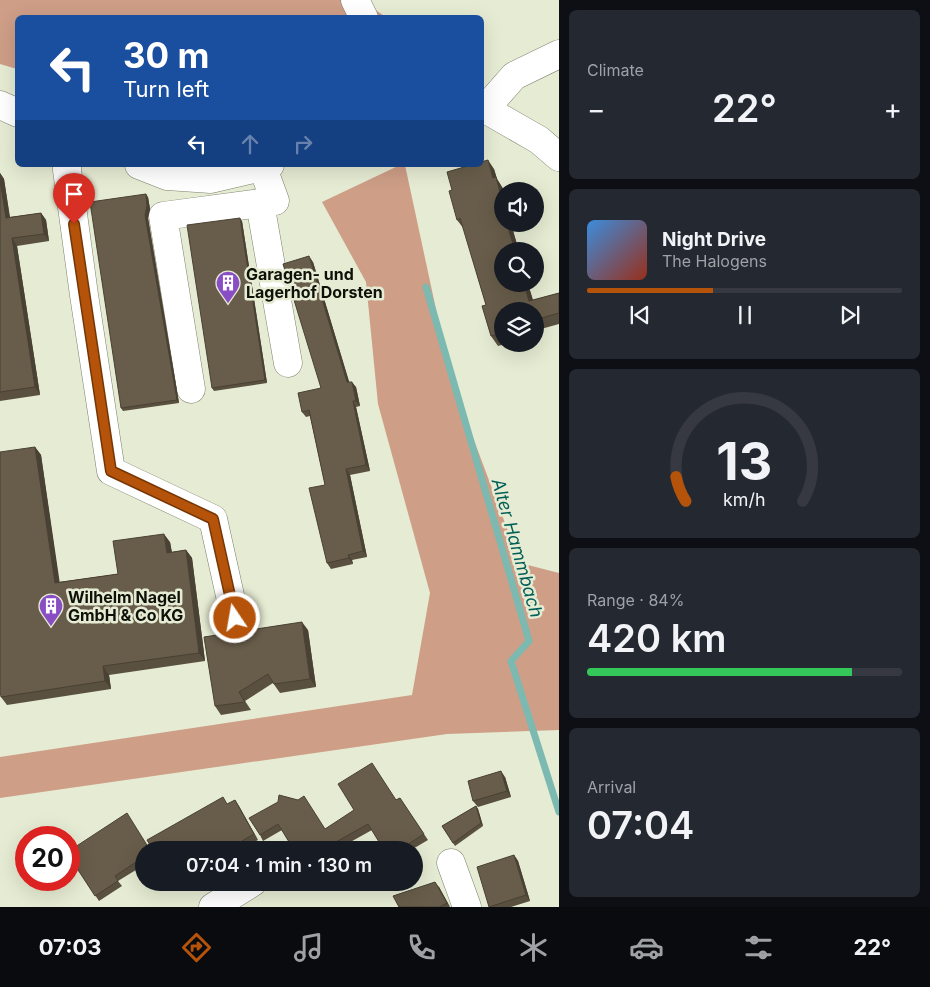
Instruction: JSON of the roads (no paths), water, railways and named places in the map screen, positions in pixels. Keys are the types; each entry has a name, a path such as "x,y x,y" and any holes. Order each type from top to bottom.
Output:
{"street":[{"path":"355,0 362,15"},
{"path":"484,108 514,76 559,54"},
{"path":"0,105 15,112"},
{"path":"484,110 538,140 559,157"},
{"path":"67,167 84,295 111,471 213,519 235,618"},
{"path":"144,167 167,176 211,179 263,167"},
{"path":"191,389 163,216 275,201 267,167"},
{"path":"260,203 288,363"},
{"path":"450,863 467,907"},
{"path":"214,907 239,891"}],"waterway":[{"name":"Alter Hammbach","path":"426,287 529,641 511,661 559,812"}],"place":[{"name":"Garagen- und Lagerhof Dorsten","path":"228,304"},
{"name":"Wilhelm Nagel GmbH & Co KG","path":"51,627"}]}
